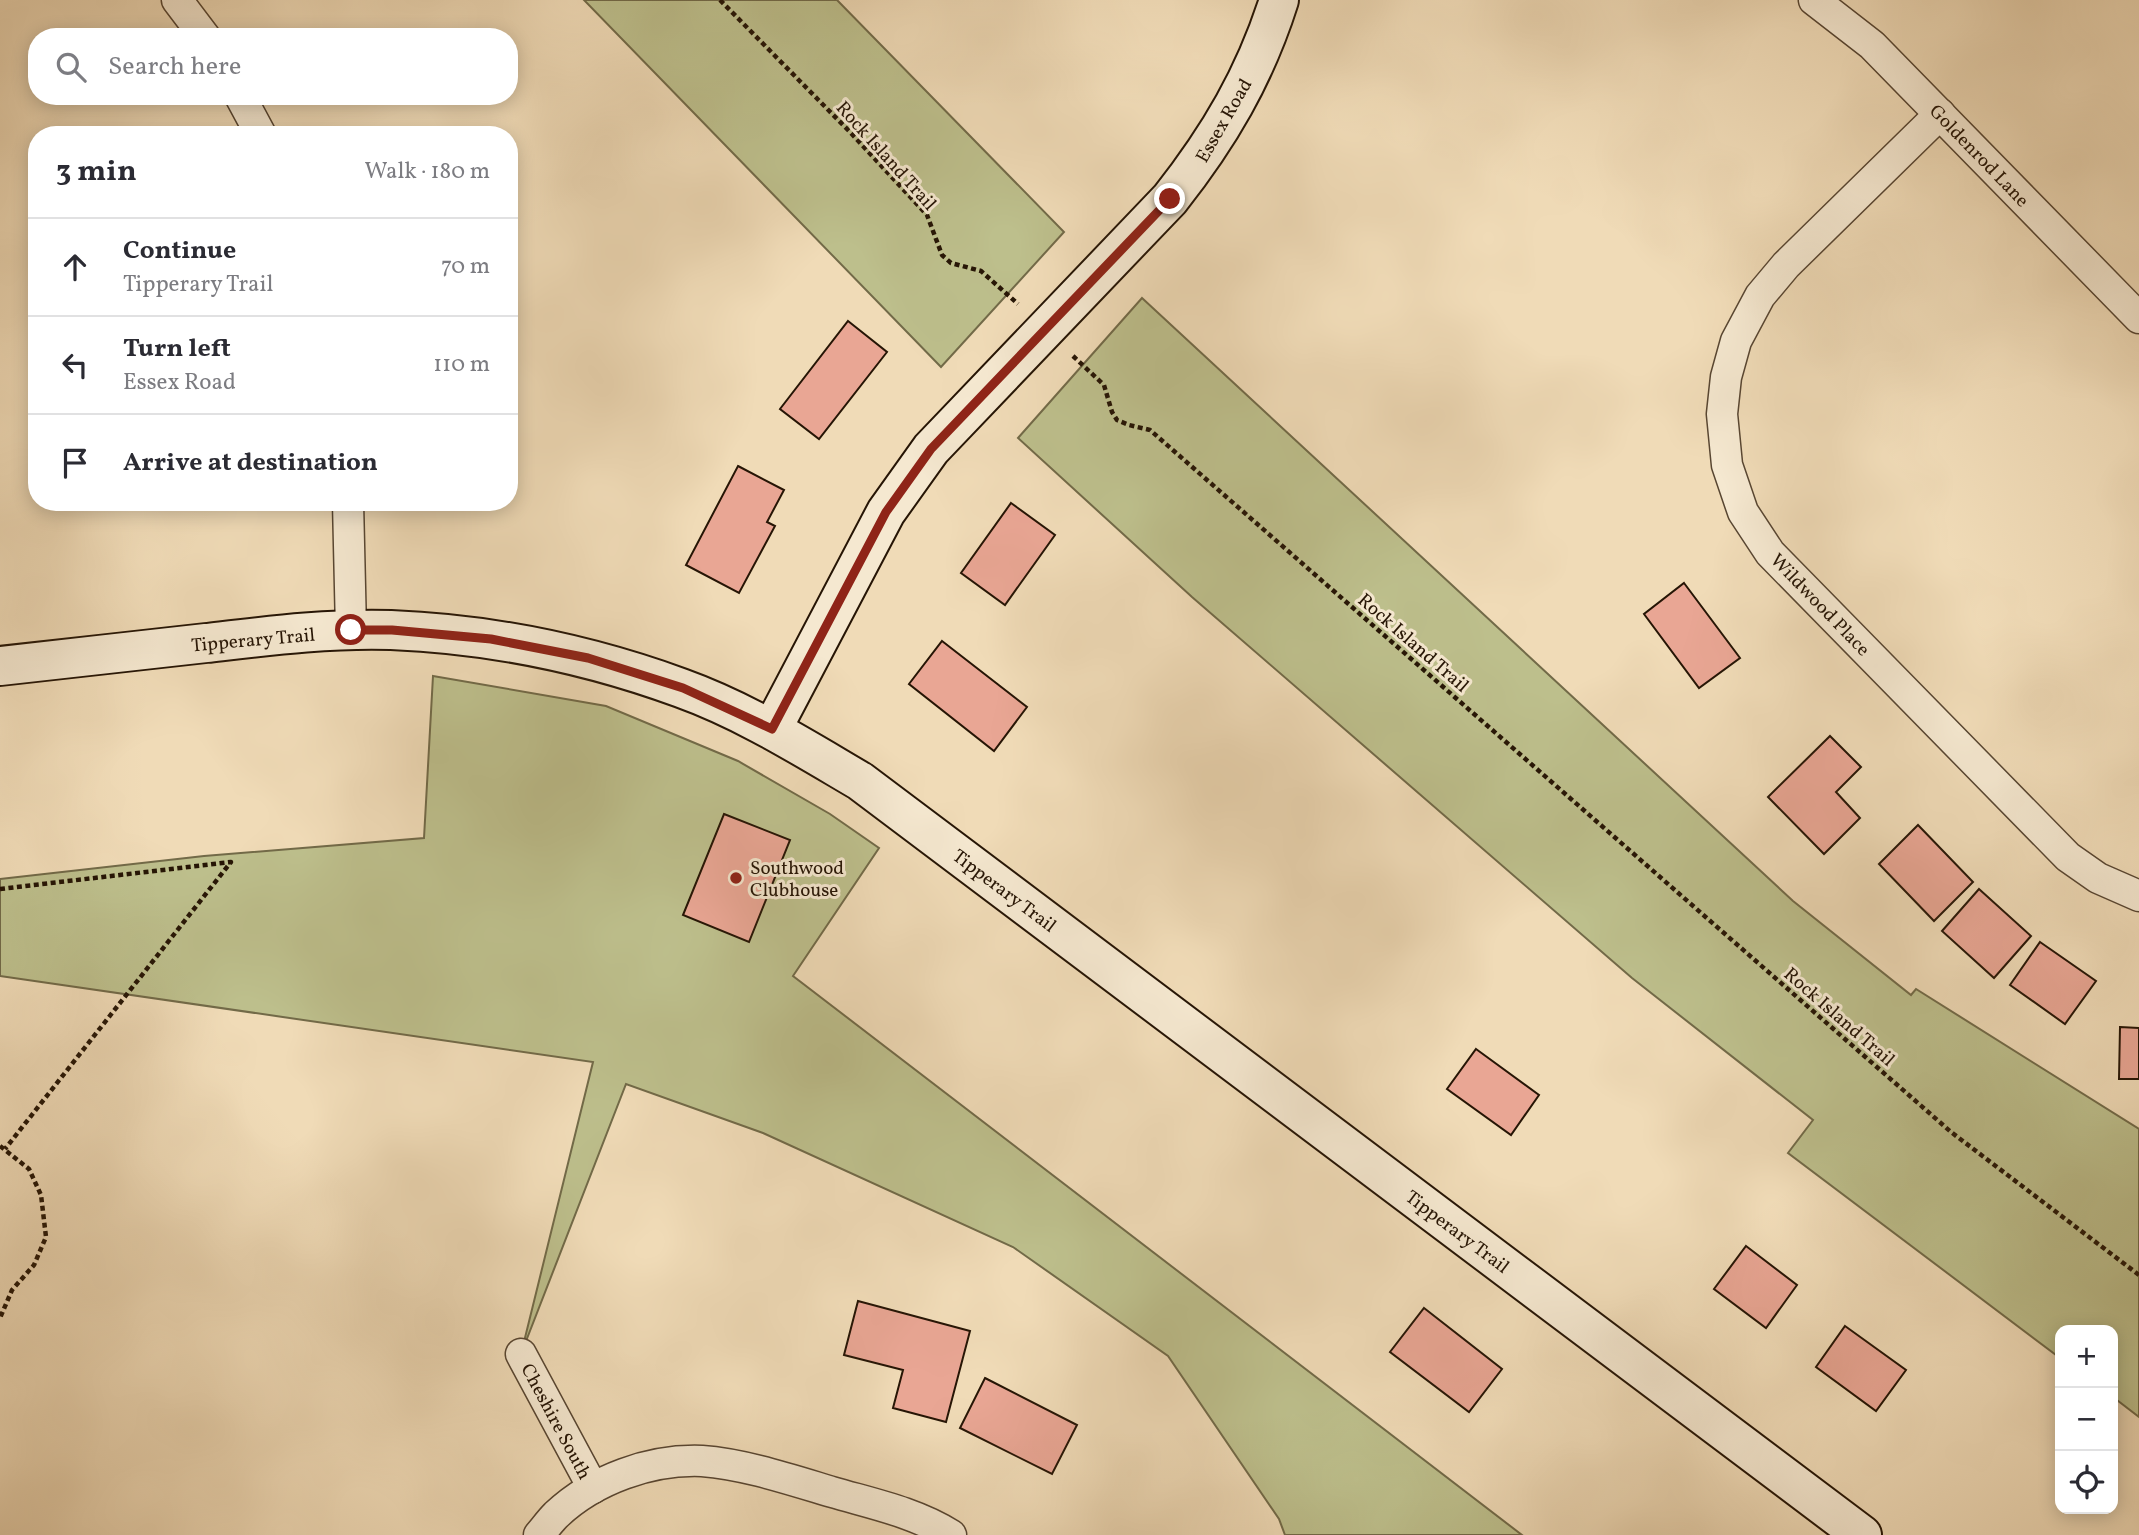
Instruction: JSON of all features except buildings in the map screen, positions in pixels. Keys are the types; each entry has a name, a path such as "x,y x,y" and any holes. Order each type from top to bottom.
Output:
{"street":[{"path":"177,0 198,28"},
{"name":"Essex Road","path":"772,729 886,512 931,449 1170,199 1200,161 1238,100 1268,34 1279,0"},
{"name":"Goldenrod Lane","path":"1814,0 1872,46 2136,308"},
{"path":"245,105 256,126"},
{"name":"Wildwood Place","path":"1940,114 1786,265 1760,296 1736,341 1726,377 1722,414 1727,465 1744,512 1770,553 2068,857 2098,878 2139,896"},
{"path":"348,511 351,630"},
{"name":"Tipperary Trail","path":"0,666 273,635 392,630 491,639 588,658 683,688 772,729 860,781 1862,1535"},
{"name":"Cheshire South","path":"521,1354 593,1488"},
{"name":"Cheshire South","path":"539,1535 556,1514 593,1488 631,1471 667,1463 703,1461 815,1487 916,1516 951,1535"}],"path":[{"name":"Rock Island Trail","path":"720,0 927,215 942,255 951,263 981,271 1104,385 1117,421 1150,430 1951,1132 2139,1275"},
{"path":"0,889 231,862 2,1148 29,1169 41,1195 46,1237 34,1265 12,1290 0,1318"}],"green space":[{"path":"584,0 837,0 1064,232 941,367"},
{"path":"1142,298 1793,901 1911,995 1916,989 2139,1129 2139,1417 2118,1401 2118,1325 2055,1325 2055,1354 1788,1153 1813,1120 1632,978 1192,597 1018,438"},
{"path":"433,676 606,706 738,761 830,814 879,848 793,976 1522,1535 1285,1535 1279,1519 1168,1356 1013,1247 763,1133 626,1084 521,1354 593,1062 0,976 0,879 204,856 424,838"}],"place":[{"name":"Southwood Clubhouse","path":"736,878"}],"route":[{"path":"351,630 392,630 491,639 588,658 683,688 772,729 886,512 931,449 1170,199"}]}
